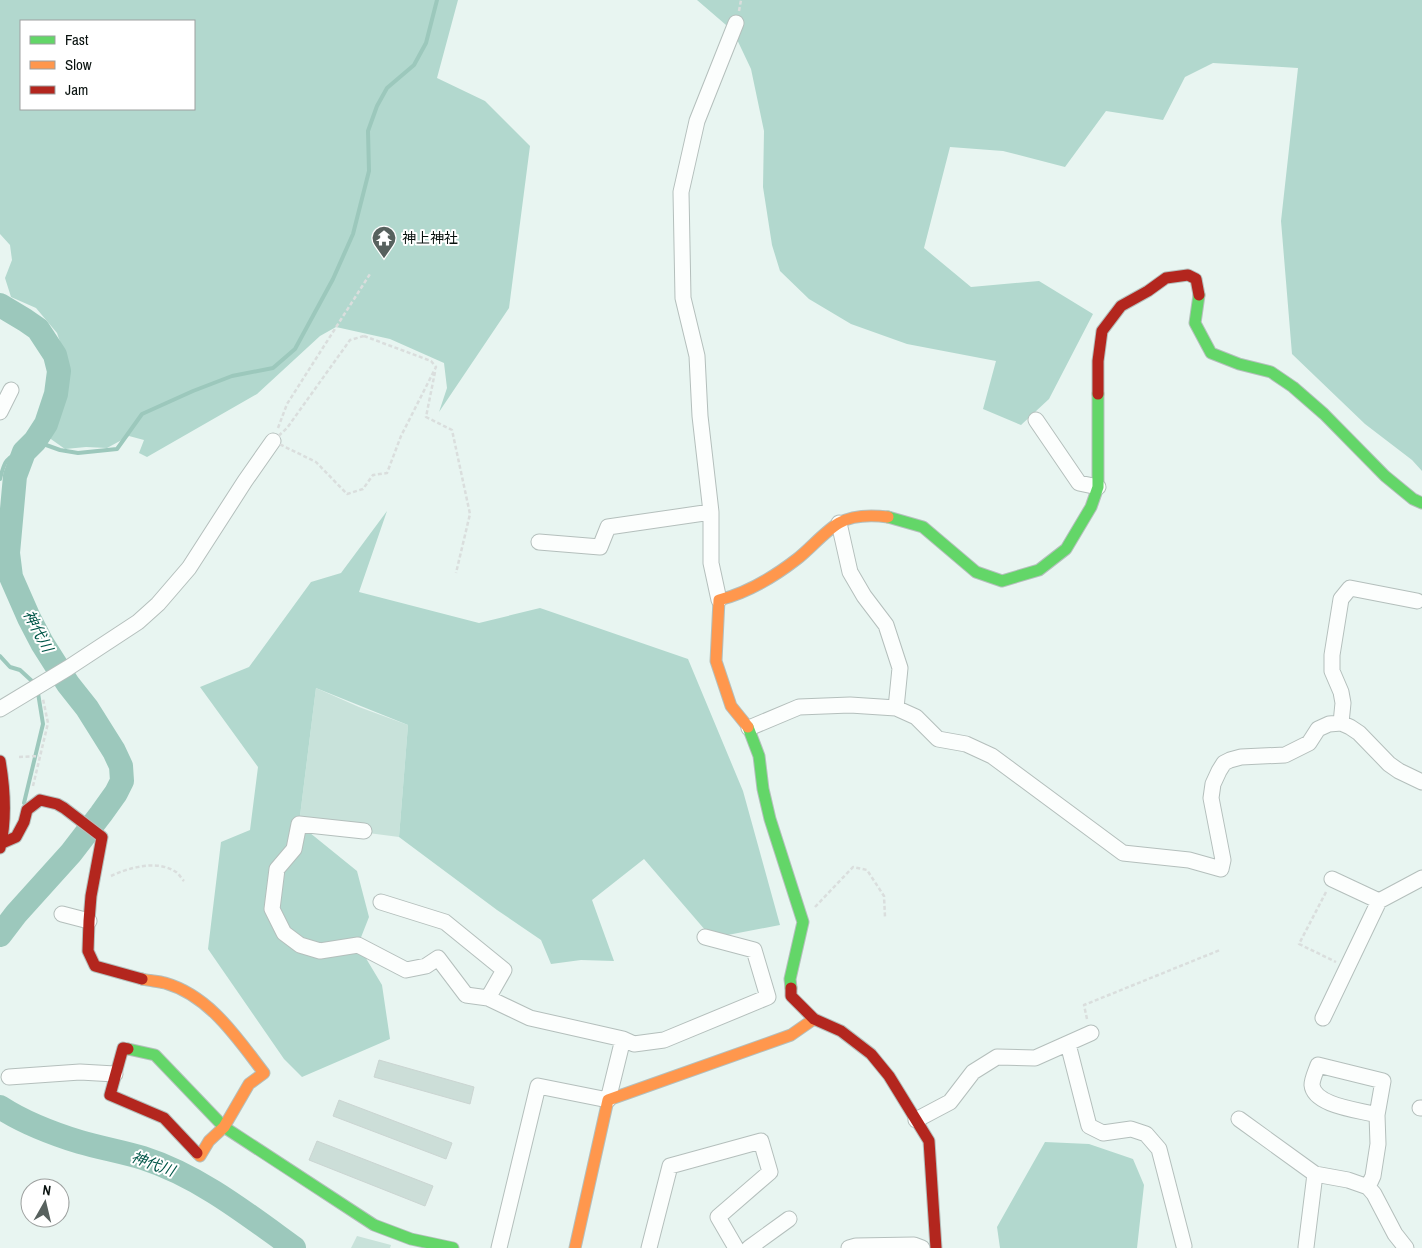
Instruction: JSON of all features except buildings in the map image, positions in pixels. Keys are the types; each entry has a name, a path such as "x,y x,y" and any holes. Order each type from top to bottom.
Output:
{"main road":[{"path":"936,1248 929,1141 889,1076 871,1054 841,1031 814,1019 791,996 790,979 803,922 770,819 763,789 759,756 749,728 731,706 716,661 719,600 732,597 765,580 797,559 839,523 868,514 890,517 923,527 976,572 1002,581 1039,570 1066,549 1090,507 1098,488 1098,362 1102,331 1120,306 1148,291 1166,278 1188,275 1196,279 1199,293 1195,324 1211,353 1239,364 1271,372 1293,387 1324,414 1385,476 1413,499 1422,503"},
{"path":"0,761 4,778 5,805 0,845"},
{"path":"0,845 16,837 24,822 27,810 40,800 57,804 102,837 91,896 89,921 88,951 95,966 128,977 165,982 200,999 234,1035 264,1073 249,1084 224,1127 209,1141 200,1156 164,1118 110,1095 123,1048 155,1055 224,1127 374,1225 410,1243 453,1248"},
{"path":"575,1248 608,1100 791,1035 814,1019"}],"street":[{"path":"719,600 711,563 711,512 700,416 697,356 683,298 682,192 697,121 736,23"},
{"path":"0,412 11,390"},
{"path":"1036,420 1079,483 1098,488"},
{"path":"0,709 46,682 138,622 158,604 189,568 273,441"},
{"path":"539,542 600,547 608,527 711,512"},
{"path":"839,523 850,572 864,596 886,625 900,668 896,708"},
{"path":"1341,723 1343,703 1341,692 1332,671 1332,655 1341,599 1350,588 1417,601"},
{"path":"749,728 799,707 850,705 896,708 916,717 938,739 966,744 992,756 1123,852 1189,860 1221,869 1223,860 1211,798 1213,784 1224,763 1230,760 1241,757 1285,755 1309,743 1318,729 1329,724 1341,723 1359,733 1389,764 1422,782"},
{"path":"364,831 299,824 294,849 277,869 272,909 284,934 300,945 320,952 358,945 406,970 426,966 438,958 466,995 488,998 530,1018 623,1039 634,1044 664,1040 768,998 754,950 705,937"},
{"path":"1323,1018 1379,902 1422,878"},
{"path":"1332,879 1379,902"},
{"path":"381,902 445,922 504,970 488,998"},
{"path":"62,914 89,921"},
{"path":"916,1120 950,1102 973,1072 997,1056 1035,1058 1090,1033"},
{"path":"499,1248 538,1086 608,1100 623,1039"},
{"path":"1068,1044 1089,1126 1103,1133 1131,1129 1146,1134 1159,1149 1184,1246"},
{"path":"1368,1187 1373,1176 1378,1144 1377,1115 1383,1081 1318,1066 1312,1084 1316,1095 1324,1102 1377,1115"},
{"path":"9,1077 80,1072 115,1074"},
{"path":"1239,1119 1315,1174 1348,1180 1368,1187 1374,1194 1395,1234 1406,1248"},
{"path":"649,1248 670,1166 761,1141 770,1172 718,1217 736,1248"},
{"path":"1306,1247 1315,1174"},
{"path":"749,1248 789,1219"},
{"path":"848,1248 856,1246 914,1245 922,1248"}],"path":[{"path":"273,441 287,404 370,274"},
{"path":"273,441 287,428 350,340 364,336 431,362 436,367"},
{"path":"273,441 316,462 348,494 363,489 373,476 387,473 401,436 436,367"},
{"path":"436,367 426,417 452,430 470,514 456,573"},
{"path":"27,810 38,756 48,723 46,682"},
{"path":"15,757 38,756"},
{"path":"97,869 112,876 117,872 137,867 158,866 177,872 184,881"},
{"path":"803,922 824,896 853,867 867,870 884,896 885,917"},
{"path":"1332,879 1299,944 1348,968"},
{"path":"1090,1033 1084,1005 1220,950"}],"green space":[{"path":"0,0 458,0 437,78 485,101 530,146 509,308 439,412 447,388 444,363 390,339 336,327 320,336 257,394 147,457 139,453 144,440 129,436 107,448 65,449 48,437 63,402 68,365 57,333 36,308 11,297 5,278 12,260 10,245 0,234"},
{"path":"697,0 1422,0 1422,471 1412,460 1365,424 1292,354 1281,221 1298,68 1213,63 1185,77 1163,120 1106,111 1065,167 1003,151 950,147 924,248 971,287 1039,281 1093,314 1049,399 1021,425 983,409 996,361 907,344 851,324 809,299 780,271 772,245 763,187 764,131 751,69 733,31"},
{"path":"387,511 359,592 479,623 540,608 688,659 743,791 780,925 712,938 644,859 592,900 614,961 581,960 551,964 541,940 497,910 399,837 408,725 316,688 299,824 357,871 369,917 358,945 382,985 390,1039 302,1077 284,1059 208,949 221,842 250,830 258,767 200,687 249,667 311,582 341,573"},
{"path":"316,688 359,707 408,725 399,837 299,824"},
{"path":"1045,1142 1089,1144 1133,1159 1144,1185 1137,1248 1000,1248 997,1227"},
{"path":"357,1236 391,1245 390,1248 351,1248"}],"waterway":[{"path":"35,441 60,450 78,453 117,449 142,414 232,376 273,368 295,349 333,279 353,234 369,171 368,131 377,106 387,88 414,65 426,43 437,0"},
{"name":"神代川","path":"0,305 38,329 55,355 59,371 56,394 46,424 35,441 24,452 15,476 8,553 11,577 42,643 114,751 121,766 122,781 116,793 71,853 16,914 0,935"},
{"path":"0,479 7,461 13,456 24,452"},
{"path":"0,656 10,667 20,670 33,682"},
{"path":"24,803 43,724 38,693"},
{"name":"神代川","path":"0,1107 29,1123 60,1135 143,1158 184,1175 222,1197 294,1248"}],"traffic: fast":[{"path":"1199,295 1195,323 1211,353 1239,364 1271,372 1293,387 1324,414 1385,476 1413,499 1422,503"},
{"path":"888,517 923,527 976,572 1002,581 1039,570 1066,549 1091,507 1098,487 1098,394"},
{"path":"748,727 759,756 763,789 770,819 803,922 790,979 791,988"},
{"path":"128,1049 155,1055 224,1127 374,1225 411,1239 453,1248"}],"traffic: slow":[{"path":"748,727 731,706 716,661 719,600 750,588 779,572 844,520 863,516 888,517"},
{"path":"142,979 165,983 181,989 209,1008 233,1033 264,1073 249,1084 224,1127 209,1141 200,1156 197,1153"},
{"path":"575,1248 608,1100 791,1035 814,1019"}],"traffic: jam":[{"path":"1098,394 1098,361 1102,331 1121,306 1148,291 1166,278 1188,275 1196,279 1199,295"},
{"path":"0,761 4,804 4,826 0,848"},
{"path":"0,844 16,837 24,822 27,810 40,800 57,804 64,808 102,837 91,896 88,951 95,966 142,979"},
{"path":"791,988 791,996 814,1019 841,1031 871,1054 889,1076 929,1141 936,1248"},
{"path":"128,1049 123,1048 110,1095 164,1118 197,1153"}],"place":[{"name":"神上神社","path":"384,259"}]}
